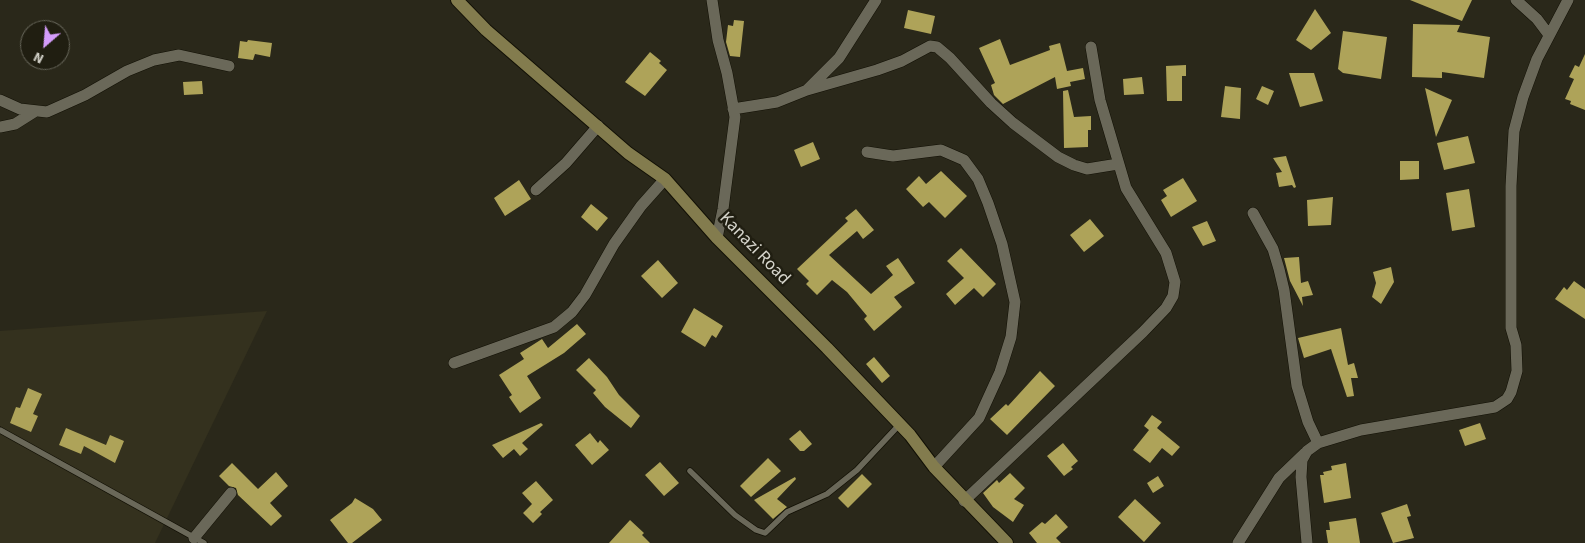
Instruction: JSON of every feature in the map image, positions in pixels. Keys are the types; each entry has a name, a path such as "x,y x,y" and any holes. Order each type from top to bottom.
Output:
{"main road":[{"name":"Kanazi Road","path":"457,0 486,30 628,153 665,179 717,238 900,424 934,467 1007,543"}],"street":[{"path":"712,0 718,40 727,73 735,117 726,189 717,238"},
{"path":"807,90 839,58 876,0"},
{"path":"1516,0 1537,19 1549,35"},
{"path":"1238,543 1279,478 1318,443 1360,430 1495,407 1507,399 1517,371 1516,345 1511,328 1511,186 1514,131 1523,97 1537,59 1568,0"},
{"path":"733,109 777,102 807,90 877,70 930,46 937,47 950,58 991,103 1013,123 1058,157 1074,166 1087,168 1118,164"},
{"path":"964,500 1136,338 1166,308 1173,296 1175,282 1166,253 1126,188 1118,164 1100,100 1091,47"},
{"path":"0,100 34,112 47,112 85,95 127,70 154,60 179,56 229,66"},
{"path":"0,127 15,124 34,112"},
{"path":"536,190 566,163 598,126"},
{"path":"868,152 894,156 941,150 964,160 978,179 988,203 1002,244 1015,302 1011,337 1000,372 979,418 934,467"},
{"path":"454,362 554,327 572,312 585,295 614,244 641,206 665,179"},
{"path":"1253,213 1273,249 1279,269 1284,290 1297,386 1308,422 1318,443"},
{"path":"1307,451 1302,460 1301,477 1307,543"},
{"path":"199,540 231,493"}],"lane":[{"path":"690,471 735,515 756,530 765,532 788,512 828,494 857,470 900,424"},
{"path":"0,430 199,540"}],"shaded area":[{"path":"267,311 155,543 0,543 0,331"}],"building":[{"path":"1410,0 1472,0 1462,21"},
{"path":"1315,9 1331,33 1311,50 1296,40"},
{"path":"908,10 935,16 931,34 904,28"},
{"path":"734,20 744,21 740,57 730,56 726,42 728,25 733,26"},
{"path":"1413,24 1460,25 1457,32 1490,37 1484,78 1442,72 1442,78 1412,77"},
{"path":"1343,31 1387,37 1381,79 1343,73 1338,69"},
{"path":"1000,39 1010,65 1050,50 1049,46 1060,43 1067,71 1083,68 1085,79 1070,82 1071,86 1057,89 1055,77 1003,104 994,95 991,85 995,83 979,48"},
{"path":"248,40 272,43 270,57 255,54 253,60 238,58 240,41 247,42"},
{"path":"650,52 661,61 659,63 667,70 645,96 625,82"},
{"path":"1585,54 1585,110 1570,104 1571,101 1565,99 1574,79 1569,77 1575,65 1579,67"},
{"path":"1186,65 1186,76 1182,76 1182,101 1167,101 1166,66"},
{"path":"1289,73 1314,73 1323,101 1300,107"},
{"path":"1142,77 1144,94 1124,95 1123,79"},
{"path":"202,81 203,94 184,95 183,82"},
{"path":"1225,86 1241,88 1240,119 1221,117"},
{"path":"1262,86 1274,91 1268,105 1256,99"},
{"path":"1425,88 1452,100 1436,137"},
{"path":"1068,90 1074,117 1091,116 1091,130 1088,130 1088,147 1064,148 1063,91"},
{"path":"1468,136 1475,163 1444,170 1437,143"},
{"path":"813,142 820,159 801,167 794,150"},
{"path":"1286,156 1296,187 1294,188 1292,185 1279,187 1276,173 1282,172 1273,158"},
{"path":"1400,161 1419,161 1419,179 1400,180"},
{"path":"941,171 967,196 945,218 929,202 923,207 906,189 919,176 926,184"},
{"path":"1183,178 1197,201 1171,217 1161,200 1167,196 1163,190"},
{"path":"519,180 531,199 505,216 494,198"},
{"path":"1469,189 1475,227 1452,231 1446,193"},
{"path":"1333,197 1331,225 1308,226 1307,200"},
{"path":"591,204 608,218 597,231 581,217"},
{"path":"856,209 874,230 863,239 857,231 829,255 871,294 893,275 886,266 898,258 915,283 894,297 902,307 874,331 864,319 867,316 847,292 832,280 817,295 806,284 809,281 797,269 848,221 845,218"},
{"path":"1090,219 1104,236 1084,252 1070,235"},
{"path":"1207,221 1216,241 1203,246 1192,227"},
{"path":"961,248 996,284 983,297 974,288 955,305 946,294 964,278 947,261"},
{"path":"1299,257 1301,283 1308,281 1313,295 1302,297 1303,306 1290,281 1284,258"},
{"path":"658,260 678,283 662,298 641,276"},
{"path":"1391,267 1394,282 1381,304 1372,297 1376,283 1373,272"},
{"path":"1574,281 1585,289 1585,319 1555,299 1564,287 1567,290"},
{"path":"694,308 723,326 716,338 712,335 705,347 681,332"},
{"path":"577,324 586,334 564,353 527,376 541,398 520,413 509,397 512,395 499,375 524,359 520,353 542,339 548,348"},
{"path":"1341,328 1348,365 1354,363 1358,378 1351,378 1354,396 1347,397 1331,349 1304,358 1298,338"},
{"path":"874,357 890,376 882,383 866,364"},
{"path":"589,358 607,377 619,395 640,416 631,428 605,407 593,393 596,390 576,370"},
{"path":"1040,371 1055,386 1007,435 990,419 1006,404 1008,406"},
{"path":"28,388 42,394 33,414 38,416 31,432 10,423 16,407 20,408"},
{"path":"1152,415 1162,422 1157,428 1180,447 1172,456 1162,448 1150,463 1133,450 1149,430 1144,426"},
{"path":"541,423 543,425 522,443 528,449 520,456 514,449 503,458 492,445"},
{"path":"1480,423 1486,439 1465,446 1459,430"},
{"path":"66,428 106,445 110,435 124,441 115,463 84,446 81,454 59,445"},
{"path":"800,430 812,444 804,451 800,451 789,439"},
{"path":"590,433 598,443 600,440 609,450 592,465 575,445"},
{"path":"1063,443 1078,461 1071,467 1073,469 1064,476 1047,456"},
{"path":"768,458 781,471 751,497 740,486"},
{"path":"660,462 679,483 664,496 645,475"},
{"path":"232,463 258,489 276,472 288,486 270,503 282,516 271,526 238,495 236,488 229,486 219,476"},
{"path":"1346,463 1351,498 1324,503 1320,475 1324,475 1323,472 1332,470 1331,466"},
{"path":"1010,473 1025,488 1014,499 1024,505 1013,522 993,507 983,493 997,480 999,483"},
{"path":"862,474 872,484 848,508 838,498"},
{"path":"1158,476 1164,486 1153,493 1147,483"},
{"path":"795,477 796,479 777,499 787,507 773,519 754,500"},
{"path":"536,481 553,500 540,512 542,514 533,523 523,513 532,504 522,493"},
{"path":"355,498 373,509 382,520 352,543 348,543 330,520 352,503"},
{"path":"1135,499 1161,523 1144,542 1118,517"},
{"path":"1407,504 1411,516 1407,517 1414,538 1393,543 1381,513"},
{"path":"1056,514 1068,527 1056,538 1061,543 1037,543 1029,533 1042,522 1045,524"},
{"path":"1356,518 1360,543 1328,543 1326,530 1330,530 1329,522"},
{"path":"630,520 644,533 642,535 650,543 609,543"}]}
